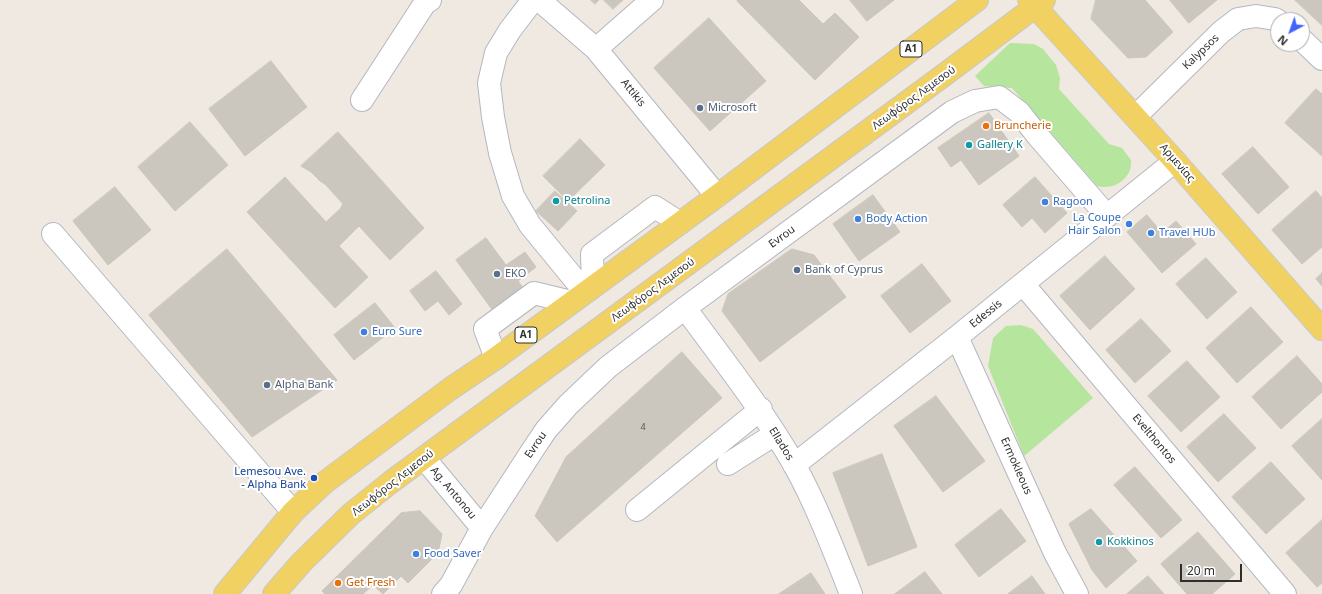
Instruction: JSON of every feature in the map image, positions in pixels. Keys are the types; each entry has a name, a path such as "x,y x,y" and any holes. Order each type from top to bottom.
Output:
{"main road":[{"name":"A1","path":"225,594 293,512 324,483 450,389 496,358 717,196 976,0"},
{"name":"Αρμενίας","path":"1036,3 1176,160 1322,329"},
{"name":"Λεωφόρος Λεμεσού","path":"274,594 302,562 351,514 424,458 1036,3"}],"street":[{"path":"362,100 425,3 430,0"},
{"path":"534,0 510,30 496,53 489,82 493,116 500,153 513,196 530,225 583,293"},
{"name":"Attikis","path":"539,0 596,49 717,196"},
{"path":"596,49 652,0"},
{"name":"Kalypsos","path":"1136,116 1221,32 1238,19 1256,16 1270,18"},
{"path":"1310,48 1322,59"},
{"name":"Evrou","path":"449,591 482,528 546,430 568,405 608,367 685,308 952,112 975,101 999,97 1019,112 1107,216"},
{"name":"Edessis","path":"794,465 957,337 1176,160"},
{"path":"53,234 293,512"},
{"name":"Evelthontos","path":"1023,284 1285,594"},
{"path":"496,358 485,329 534,293 583,293"},
{"name":"Ellados","path":"685,308 760,409 794,465 826,530 851,594"},
{"name":"Ermokleous","path":"957,337 1055,553 1077,594"},
{"path":"637,510 760,409"},
{"path":"728,464 775,434"},
{"name":"Ag. Antonou","path":"424,458 482,528"}],"green space":[{"path":"1010,43 1034,44 1043,49 1056,65 1060,78 1059,89 1109,144 1122,148 1131,160 1131,167 1125,179 1112,186 1097,186 1012,88 984,86 975,76"},
{"path":"1021,325 1033,329 1093,398 1024,456 988,366 993,338 1006,326"}],"building":[{"path":"591,0 599,0 595,4"},
{"path":"604,0 623,0 613,9"},
{"path":"799,0 823,24 835,13 859,37 815,80 737,1"},
{"path":"850,0 894,0 867,21"},
{"path":"1096,0 1145,0 1173,32 1146,57 1128,58 1091,19"},
{"path":"1170,0 1217,0 1189,23"},
{"path":"1295,0 1322,0 1322,25 1310,14 1310,12 1308,12"},
{"path":"709,18 766,81 710,131 654,68"},
{"path":"271,61 307,107 245,156 209,109"},
{"path":"1316,89 1322,94 1322,156 1285,123"},
{"path":"989,113 1019,156 979,185 961,160 951,167 938,148"},
{"path":"190,122 228,165 175,211 138,167"},
{"path":"338,132 424,228 390,260 359,226 339,246 368,277 335,308 247,212 285,177 326,222 340,209 343,204 326,185 311,172 301,166"},
{"name":"Petrolina","path":"580,139 605,165 568,201 543,176"},
{"path":"1253,147 1289,187 1258,214 1222,174"},
{"path":"1035,177 1067,213 1045,233 1032,218 1022,227 1003,205"},
{"path":"115,187 151,230 108,265 73,221"},
{"name":"Petrolina","path":"555,191 577,211 558,231 536,211"},
{"path":"1316,191 1322,198 1322,247 1302,264 1272,230"},
{"path":"873,195 900,232 859,261 833,224"},
{"path":"1147,215 1162,233 1176,221 1196,244 1162,273 1127,232"},
{"name":"EKO","path":"486,238 506,265 525,252 536,267 518,281 526,292 496,315 456,260"},
{"path":"227,249 337,380 252,437 149,315"},
{"path":"792,249 814,255 846,297 760,362 722,311 728,294"},
{"path":"1105,256 1135,289 1090,330 1060,296"},
{"path":"1206,258 1237,292 1207,319 1176,284"},
{"path":"922,264 951,301 910,333 881,296"},
{"path":"436,271 462,304 449,315 438,301 425,311 410,291"},
{"path":"1322,273 1322,286 1316,279"},
{"name":"Euro Sure","path":"375,303 395,328 354,360 334,335"},
{"path":"1251,307 1283,342 1237,383 1206,348"},
{"path":"1141,319 1171,351 1135,383 1106,350"},
{"path":"682,352 722,398 557,542 535,516 566,457"},
{"path":"1297,356 1322,384 1322,392 1281,429 1252,397"},
{"path":"1187,361 1220,397 1181,432 1148,396"},
{"path":"936,396 985,461 943,492 894,426"},
{"path":"1224,414 1256,448 1218,482 1187,447"},
{"path":"1322,419 1322,480 1292,446"},
{"path":"882,454 917,547 868,566 833,473"},
{"path":"1271,462 1305,499 1266,534 1232,497"},
{"path":"1135,467 1182,520 1161,538 1114,485"},
{"path":"1001,509 1026,541 979,577 955,545"},
{"name":"Kokkinos","path":"1091,509 1137,561 1106,588 1092,570 1069,524"},
{"path":"420,511 442,534 438,553 408,583 401,576 383,594 373,585 363,594 325,594 322,591 401,513"},
{"path":"1322,520 1322,583 1317,587 1286,553"},
{"path":"1198,532 1235,574 1212,594 1187,594 1161,564"},
{"path":"925,572 942,594 895,594"},
{"path":"811,573 825,594 779,594"},
{"path":"1032,576 1045,594 1008,594"},
{"path":"1148,576 1164,594 1127,594"}],"place":[{"name":"Microsoft","path":"700,108"},
{"name":"Bruncherie","path":"986,126"},
{"name":"Gallery K","path":"969,145"},
{"name":"Petrolina","path":"556,201"},
{"name":"Ragoon","path":"1045,202"},
{"name":"Body Action","path":"858,219"},
{"name":"La Coupe Hair Salon","path":"1129,224"},
{"name":"Travel HUb","path":"1151,233"},
{"name":"Bank of Cyprus","path":"797,270"},
{"name":"EKO","path":"497,274"},
{"name":"Euro Sure","path":"364,332"},
{"name":"Alpha Bank","path":"267,385"},
{"name":"Lemesou Ave. - Alpha Bank","path":"314,478"},
{"name":"Kokkinos","path":"1099,542"},
{"name":"Food Saver","path":"416,554"},
{"name":"Get Fresh","path":"338,583"}]}
